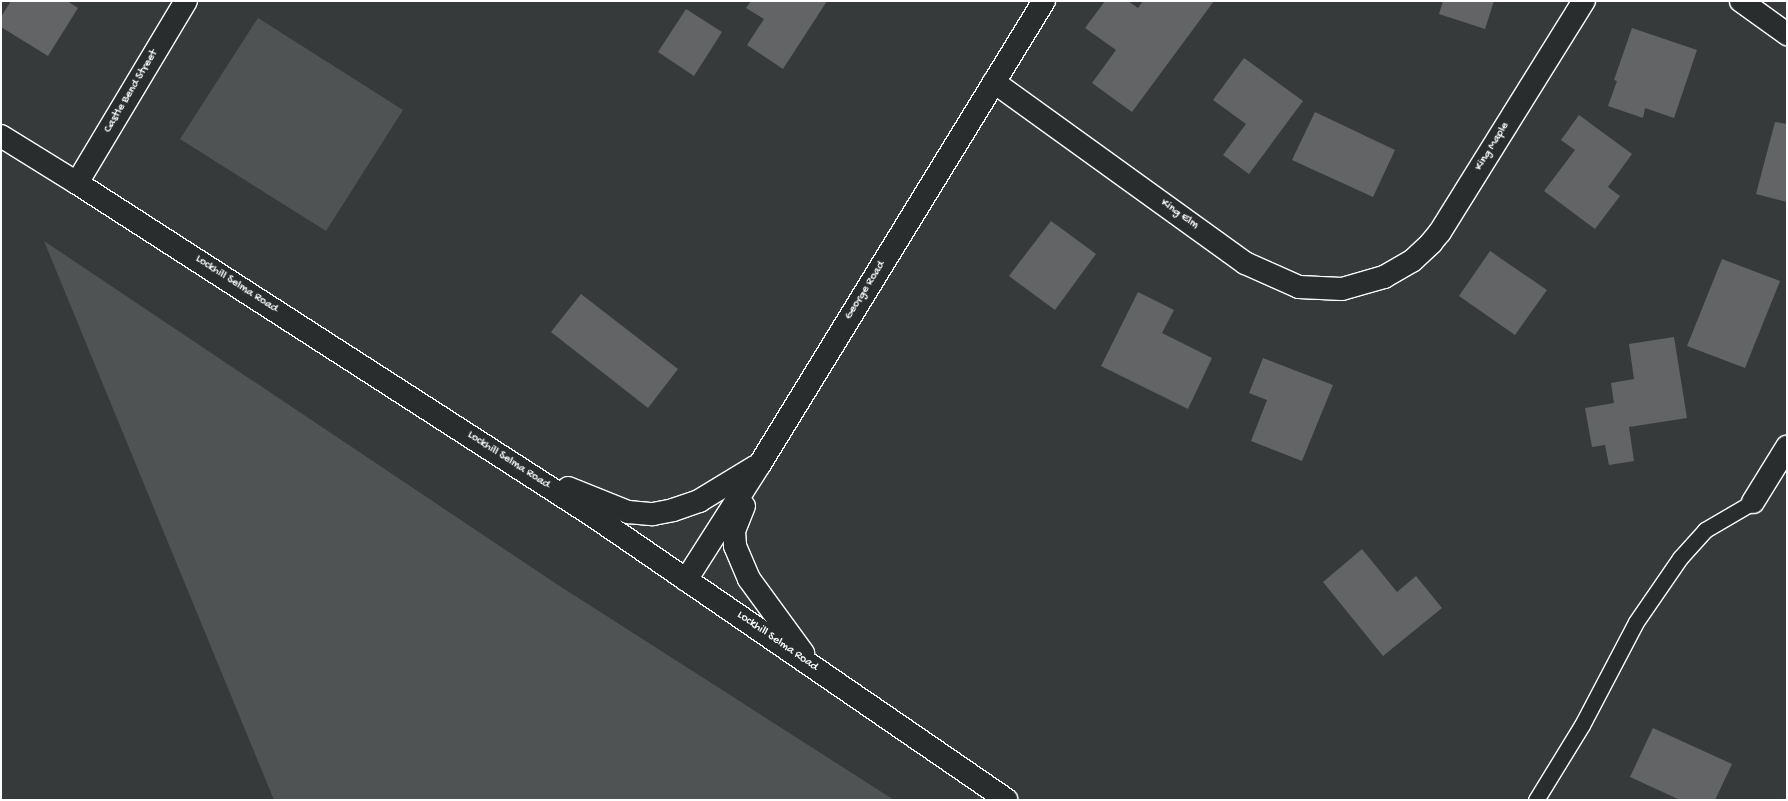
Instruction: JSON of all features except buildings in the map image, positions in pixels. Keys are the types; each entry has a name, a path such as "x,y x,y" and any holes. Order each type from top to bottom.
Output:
{"street":[{"name":"Castle Bend Street","path":"77,182 186,1"},
{"name":"George Road","path":"686,580 760,464 1044,1"},
{"name":"King Maple","path":"1384,277 1412,261 1440,232 1584,1"},
{"path":"1741,1 1787,34"},
{"name":"King Elm","path":"994,82 1246,263 1299,287 1342,289 1384,277"},
{"name":"Lockhill Selma Road","path":"1,136 77,182 524,471 814,667 1006,800"},
{"path":"1753,502 1787,447"},
{"path":"524,471 628,512 653,514 673,510 699,501 760,464"},
{"path":"760,464 734,531 735,546 750,579 814,667"}],"lane":[{"path":"1536,800 1582,725 1636,622 1680,558 1705,530 1753,502"}],"shaded area":[{"path":"258,18 403,110 326,231 180,139"},
{"path":"44,241 555,583 894,800 274,800"}]}
